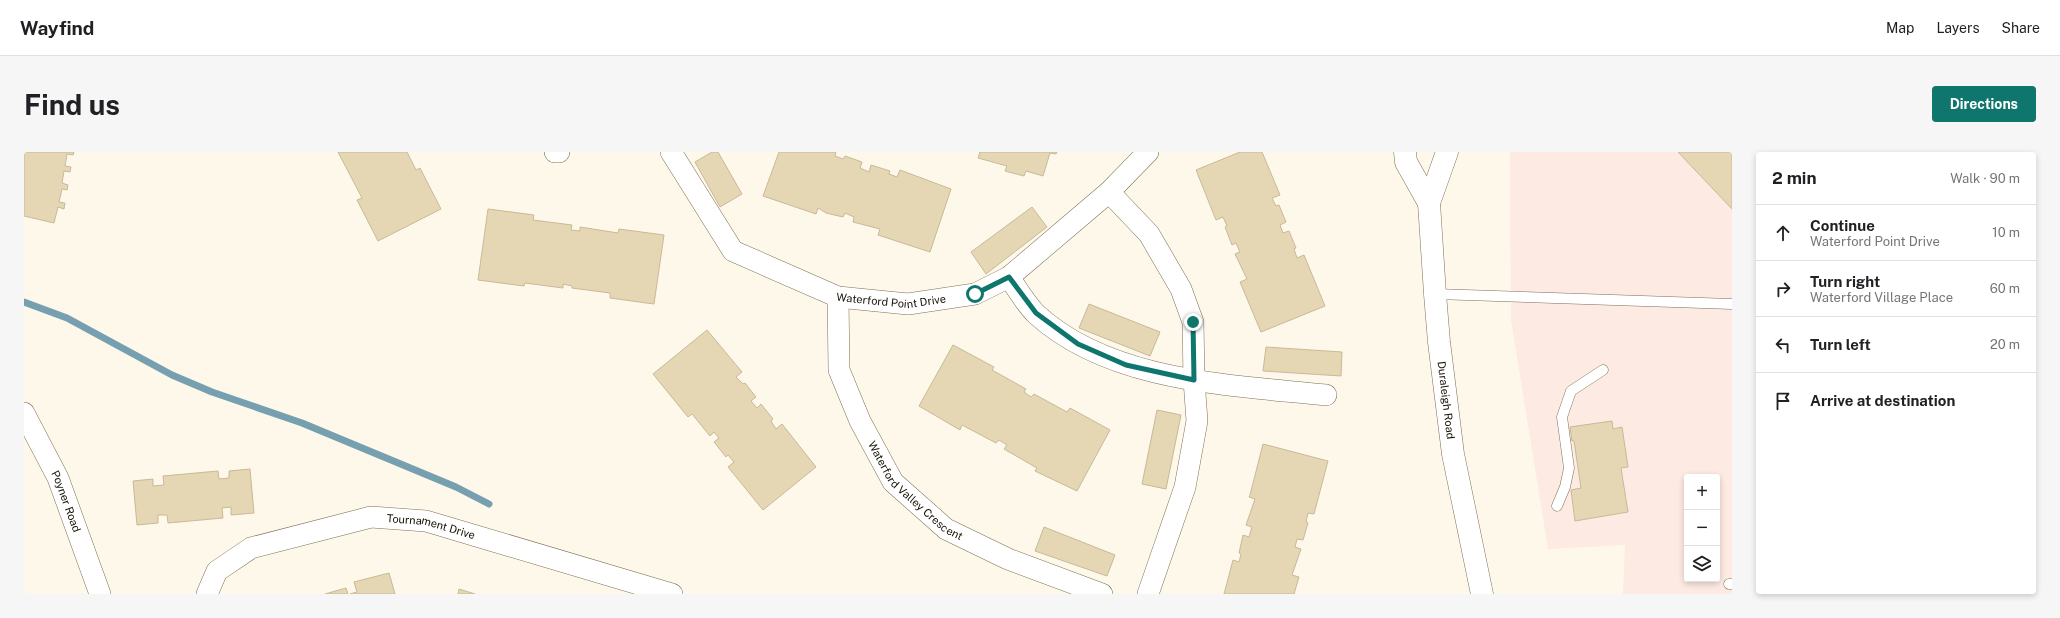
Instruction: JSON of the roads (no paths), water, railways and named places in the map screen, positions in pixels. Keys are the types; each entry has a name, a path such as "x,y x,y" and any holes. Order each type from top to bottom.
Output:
{"main road":[{"name":"Duraleigh Road","path":"1447,152 1429,203 1438,342 1453,454 1482,594"},
{"name":"Duraleigh Road","path":"1404,155 1429,203"}],"street":[{"name":"Waterford Point Drive","path":"671,152 734,251 838,297 908,304 975,294 1009,277 1109,192 1148,152"},
{"path":"1109,192 1149,234 1181,289 1193,322 1194,380 1197,421 1185,487 1148,594"},
{"path":"1009,277 1036,313 1078,344 1126,365 1194,380 1326,395"},
{"name":"Waterford Valley Crescent","path":"838,297 840,370 860,421 892,482 946,529 1008,559 1102,594"},
{"name":"Poyner Road","path":"24,413 58,478 100,594"},
{"name":"Tournament Drive","path":"207,594 217,571 251,548 371,517 426,520 672,594"}],"lane":[{"path":"1435,294 1732,304"},
{"path":"1557,506 1565,487 1569,468 1562,418 1571,391 1603,370"}],"waterway":[{"path":"24,302 67,318 172,375 212,392 302,423 456,487 489,504"}]}
